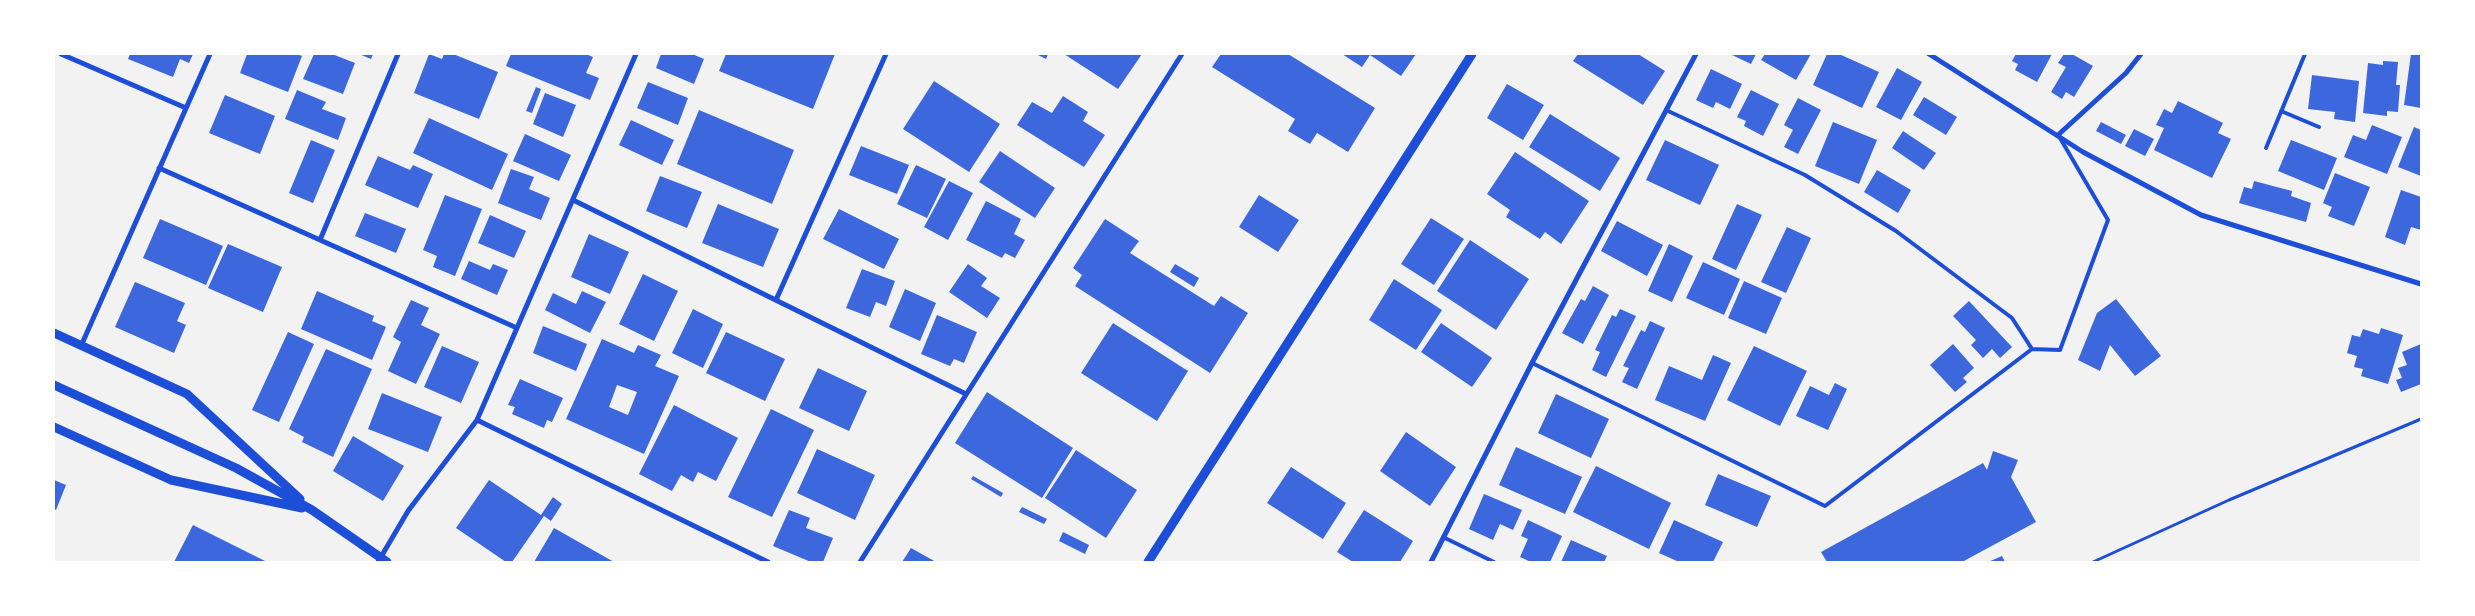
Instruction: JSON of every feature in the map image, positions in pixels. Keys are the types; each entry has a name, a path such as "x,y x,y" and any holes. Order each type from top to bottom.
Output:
{"street":[{"path":"60,54 186,108"},
{"path":"81,346 210,54"},
{"path":"320,240 398,54"},
{"path":"54,333 186,394 312,510 382,561 408,511 477,420 636,54"},
{"path":"776,300 886,54"},
{"path":"860,562 1182,54"},
{"path":"1148,562 1472,54"},
{"path":"1431,562 1532,363 1696,54"},
{"path":"1929,54 2083,152 2201,215 2421,284"},
{"path":"2058,135 2126,73 2142,54"},
{"path":"159,168 517,328"},
{"path":"573,200 966,394"},
{"path":"54,385 236,468 312,510"},
{"path":"477,420 768,562"},
{"path":"54,427 172,480 312,510"}],"lane":[{"path":"2266,148 2305,54"},
{"path":"1666,110 1805,175 1896,231 2012,318 2032,349"},
{"path":"2281,111 2319,127"},
{"path":"1532,363 1825,506 2032,349 2060,350 2108,220 2058,135"},
{"path":"1443,537 1494,562"}],"path":[{"path":"2093,562 2229,500 2421,419"}],"building":[{"path":"130,54 193,54 189,63 180,59 173,77 128,59"},
{"path":"247,54 297,54 302,56 288,92 240,73"},
{"path":"314,54 332,54 355,63 343,94 303,79"},
{"path":"359,54 373,54 371,59"},
{"path":"429,54 442,59 444,54 453,54 498,72 479,119 414,93"},
{"path":"511,54 586,54 593,57 586,73 599,78 590,100 506,66"},
{"path":"661,54 692,54 704,59 694,84 656,68"},
{"path":"726,54 835,54 813,109 719,71"},
{"path":"1036,54 1048,54 1046,59"},
{"path":"1064,54 1142,54 1118,89"},
{"path":"1221,54 1288,54 1375,108 1348,152 1317,133 1310,144 1288,131 1295,119 1212,67"},
{"path":"1342,54 1416,54 1401,76 1370,55 1362,67"},
{"path":"1578,54 1638,54 1665,71 1643,105 1573,61"},
{"path":"1730,54 1756,54 1751,64"},
{"path":"1765,54 1811,54 1796,80 1761,60"},
{"path":"1827,54 1839,54 1879,72 1862,108 1813,85"},
{"path":"2016,54 2052,54 2037,82 2015,70 2018,64 2012,61"},
{"path":"2064,54 2072,54 2093,66 2074,97 2066,92 2062,99 2051,92 2066,67 2058,63"},
{"path":"2411,54 2421,54 2421,108 2404,105"},
{"path":"2383,61 2398,62 2396,85 2400,85 2398,112 2387,111 2387,116 2363,113 2368,63 2383,65"},
{"path":"1897,68 1922,82 1901,120 1876,107"},
{"path":"1711,69 1742,84 1730,109 1716,102 1713,108 1696,100"},
{"path":"2312,75 2359,81 2355,122 2334,119 2335,112 2308,109"},
{"path":"934,81 1000,124 969,172 903,129"},
{"path":"648,82 688,98 678,125 637,108"},
{"path":"1507,84 1544,105 1523,140 1487,118"},
{"path":"536,87 541,89 532,113 526,111"},
{"path":"297,90 326,102 322,109 346,118 338,140 285,119"},
{"path":"1751,90 1779,104 1763,136 1744,126 1746,121 1737,117"},
{"path":"545,93 576,105 563,137 533,124"},
{"path":"225,95 275,116 260,154 209,133"},
{"path":"1063,96 1088,112 1083,121 1105,135 1084,167 1017,125 1032,102 1052,113"},
{"path":"1924,97 1957,117 1946,135 1913,115"},
{"path":"1798,98 1821,110 1798,154 1784,147 1793,130 1784,125"},
{"path":"2178,101 2223,123 2218,133 2231,139 2212,178 2154,150 2164,128 2156,125 2164,109 2172,113"},
{"path":"699,110 794,150 772,204 677,164"},
{"path":"1550,114 1620,158 1600,191 1529,147"},
{"path":"429,118 508,154 492,190 413,153"},
{"path":"631,120 674,140 662,165 619,145"},
{"path":"1833,122 1877,140 1859,184 1815,166"},
{"path":"2101,122 2126,135 2121,144 2096,131"},
{"path":"2372,125 2402,137 2387,174 2344,157 2353,135 2366,140"},
{"path":"2414,127 2421,130 2421,176 2398,167"},
{"path":"2134,129 2154,139 2145,156 2125,146"},
{"path":"1903,131 1936,153 1924,170 1892,148"},
{"path":"525,134 571,155 559,181 513,161"},
{"path":"311,140 335,150 313,203 289,193"},
{"path":"1665,140 1719,165 1700,205 1646,180"},
{"path":"2291,140 2337,158 2324,190 2278,171"},
{"path":"861,146 909,165 897,194 849,175"},
{"path":"1000,151 1055,188 1035,218 979,182"},
{"path":"1515,152 1589,201 1561,244 1545,232 1540,239 1506,217 1510,210 1487,194"},
{"path":"378,156 410,170 413,165 433,174 418,208 365,185"},
{"path":"916,165 946,179 927,218 897,204"},
{"path":"511,169 534,177 529,189 550,198 541,220 498,203"},
{"path":"1877,170 1911,190 1898,213 1864,192"},
{"path":"2335,173 2370,187 2354,226 2328,216 2332,207 2323,203"},
{"path":"660,176 702,192 687,228 646,211"},
{"path":"949,181 973,193 948,240 924,227"},
{"path":"2254,181 2292,191 2291,196 2311,203 2306,222 2239,203 2244,187 2252,189"},
{"path":"2401,190 2421,197 2421,230 2411,227 2405,245 2385,237"},
{"path":"445,195 482,209 455,276 433,267 437,256 423,250"},
{"path":"1259,195 1299,220 1278,252 1239,227"},
{"path":"986,201 1021,219 1014,234 1025,240 1015,258 1005,253 1002,258 966,240"},
{"path":"718,204 779,229 763,267 702,243"},
{"path":"1737,204 1762,215 1736,270 1712,259"},
{"path":"839,209 899,239 884,269 823,239"},
{"path":"365,213 406,229 396,253 355,236"},
{"path":"490,215 526,231 514,258 478,243"},
{"path":"1431,218 1464,239 1434,285 1401,264"},
{"path":"160,219 223,246 206,285 143,258"},
{"path":"1105,219 1139,241 1130,253 1214,306 1221,296 1248,313 1210,373 1075,286 1082,275 1073,268"},
{"path":"1617,221 1663,245 1647,276 1601,251"},
{"path":"1787,227 1811,238 1786,293 1761,282"},
{"path":"589,234 629,252 610,294 571,277"},
{"path":"1470,240 1529,279 1496,330 1437,291"},
{"path":"228,244 282,267 263,312 208,288"},
{"path":"1669,244 1693,256 1672,302 1648,291"},
{"path":"469,261 490,270 493,264 508,270 497,295 461,279"},
{"path":"1703,262 1740,279 1724,315 1686,298"},
{"path":"968,264 987,278 981,286 1000,298 987,318 949,292"},
{"path":"1175,264 1199,278 1194,287 1170,272"},
{"path":"862,269 895,281 886,306 876,302 870,317 846,308"},
{"path":"643,274 678,291 654,341 619,324"},
{"path":"1394,279 1442,310 1416,350 1369,320"},
{"path":"1744,281 1782,298 1766,334 1728,318"},
{"path":"135,282 185,303 177,321 186,325 174,353 115,327"},
{"path":"1593,286 1609,295 1583,344 1562,333 1581,299 1585,301"},
{"path":"905,289 936,303 920,341 889,327"},
{"path":"317,291 374,316 372,321 386,327 372,360 301,329"},
{"path":"582,291 606,302 590,333 545,310 553,293 576,304"},
{"path":"2116,299 2161,356 2135,376 2110,345 2100,371 2078,360 2097,313"},
{"path":"411,300 429,308 421,325 440,334 416,384 388,371 401,342 393,337"},
{"path":"1969,301 2012,347 2000,358 1992,349 1983,358 1971,345 1976,340 1953,316"},
{"path":"693,309 723,324 703,368 672,353"},
{"path":"1620,309 1636,316 1606,377 1592,370 1600,352 1595,350 1612,315 1616,317"},
{"path":"937,315 977,332 964,363 954,359 950,366 921,354"},
{"path":"1650,321 1665,328 1637,389 1622,382 1629,368 1623,366 1641,330 1645,332"},
{"path":"1113,323 1188,371 1157,421 1081,373"},
{"path":"1441,323 1492,358 1472,387 1421,352"},
{"path":"543,326 587,344 576,371 533,353"},
{"path":"2381,328 2403,335 2388,384 2361,376 2363,369 2354,367 2357,356 2347,353 2352,335 2360,337 2363,329 2379,334"},
{"path":"288,332 314,344 279,422 252,410"},
{"path":"726,332 785,359 765,401 706,373"},
{"path":"602,339 634,353 638,345 661,355 655,366 679,376 644,454 566,419","holes":["617,385 637,392 628,415 609,407"]},
{"path":"1953,344 1974,368 1963,378 1967,382 1955,392 1930,365"},
{"path":"2421,344 2421,384 2401,392 2396,380 2402,378 2398,368 2407,365 2402,352"},
{"path":"442,346 479,362 461,403 424,387"},
{"path":"1754,346 1807,371 1780,426 1727,400"},
{"path":"326,349 372,369 333,457 302,442 304,437 289,429"},
{"path":"1713,355 1731,363 1705,421 1655,400 1669,366 1702,380"},
{"path":"818,368 867,391 849,431 799,408"},
{"path":"520,379 563,398 552,422 547,420 544,428 512,414 515,407 508,405"},
{"path":"1835,383 1847,389 1828,430 1796,416 1810,386 1829,395"},
{"path":"987,392 1073,448 1042,498 955,443"},
{"path":"382,393 442,417 428,452 368,429"},
{"path":"1556,394 1609,419 1591,458 1538,433"},
{"path":"674,405 738,438 716,481 698,472 693,482 681,475 672,491 639,474"},
{"path":"771,409 814,430 772,517 728,497"},
{"path":"1406,432 1456,467 1430,506 1380,471"},
{"path":"353,436 404,466 383,501 333,471"},
{"path":"1516,447 1582,477 1565,514 1499,485"},
{"path":"817,449 875,475 855,520 797,493"},
{"path":"1076,450 1137,490 1106,538 1045,498"},
{"path":"1993,451 2018,460 2011,477 2036,522 1962,562 1827,562 1821,552 1983,463 1987,470"},
{"path":"1596,466 1671,503 1649,549 1573,512"},
{"path":"1291,467 1346,503 1323,539 1267,503"},
{"path":"1718,474 1771,496 1757,527 1705,505"},
{"path":"973,476 1003,493 1001,497 971,479"},
{"path":"54,480 66,485 56,510 54,509"},
{"path":"489,480 541,515 553,497 562,504 551,521 544,516 512,562 506,562 456,528"},
{"path":"1484,494 1522,510 1513,530 1500,524 1493,540 1469,529"},
{"path":"1022,507 1047,519 1044,524 1019,512"},
{"path":"789,510 810,518 806,528 833,538 823,562 811,562 773,546"},
{"path":"1364,510 1413,541 1400,562 1353,562 1337,552"},
{"path":"1528,520 1562,536 1550,562 1531,562 1520,557 1528,539 1521,536"},
{"path":"1674,520 1723,542 1713,562 1679,562 1659,553"},
{"path":"193,525 267,562 174,562"},
{"path":"554,528 614,562 534,562"},
{"path":"1063,532 1089,545 1085,554 1059,541"},
{"path":"1571,540 1607,556 1604,562 1561,562"},
{"path":"911,548 936,562 902,562"},
{"path":"2002,556 2005,562 1988,562"}]}
